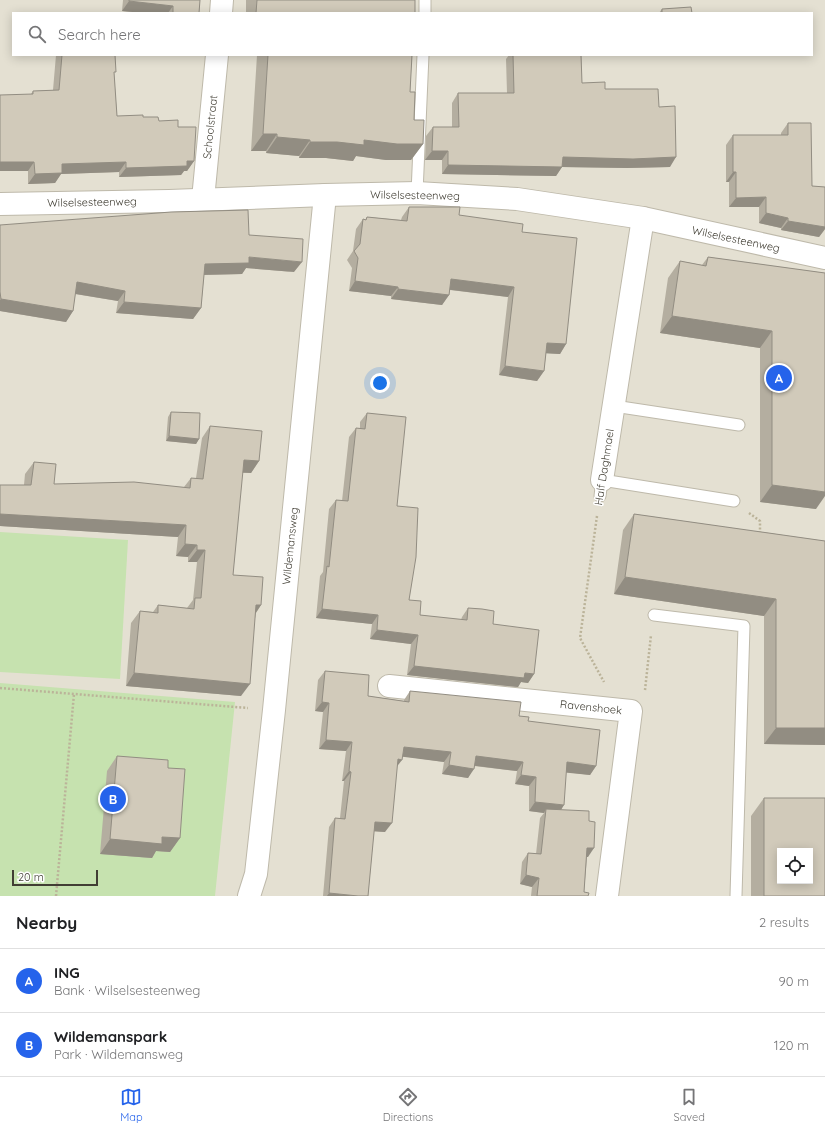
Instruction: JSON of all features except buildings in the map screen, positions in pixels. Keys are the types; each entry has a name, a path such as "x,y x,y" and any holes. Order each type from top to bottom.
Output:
{"street":[{"path":"221,12 222,0"},
{"name":"Schoolstraat","path":"203,199 217,56"},
{"name":"Wilselsesteenweg","path":"0,204 169,201 417,193 517,199 643,218 825,258"},
{"name":"Wildemansweg","path":"249,896 256,874 274,710 325,195"},
{"name":"Half Daghmael","path":"601,488 643,218"},
{"name":"Ravenshoek","path":"389,686 620,710 607,896"}],"lane":[{"path":"425,12 426,0"},
{"path":"417,193 423,56"},
{"path":"614,406 739,425"},
{"path":"601,488 734,501"},
{"path":"654,615 744,626 736,896"}],"path":[{"name":"Half Daghmael","path":"601,488 580,638 620,710"},
{"path":"734,501 760,521 760,536"},
{"path":"620,710 644,698 654,615"},
{"path":"0,688 274,710"},
{"path":"56,896 74,694"}],"shaded area":[{"path":"0,0 825,0 825,896 0,896"}],"green space":[{"path":"0,532 128,540 120,679 0,672"},
{"path":"0,683 235,702 215,896 0,896"}],"place":[{"name":"ING","path":"779,378"},
{"name":"Wildemanspark","path":"113,799"}]}
